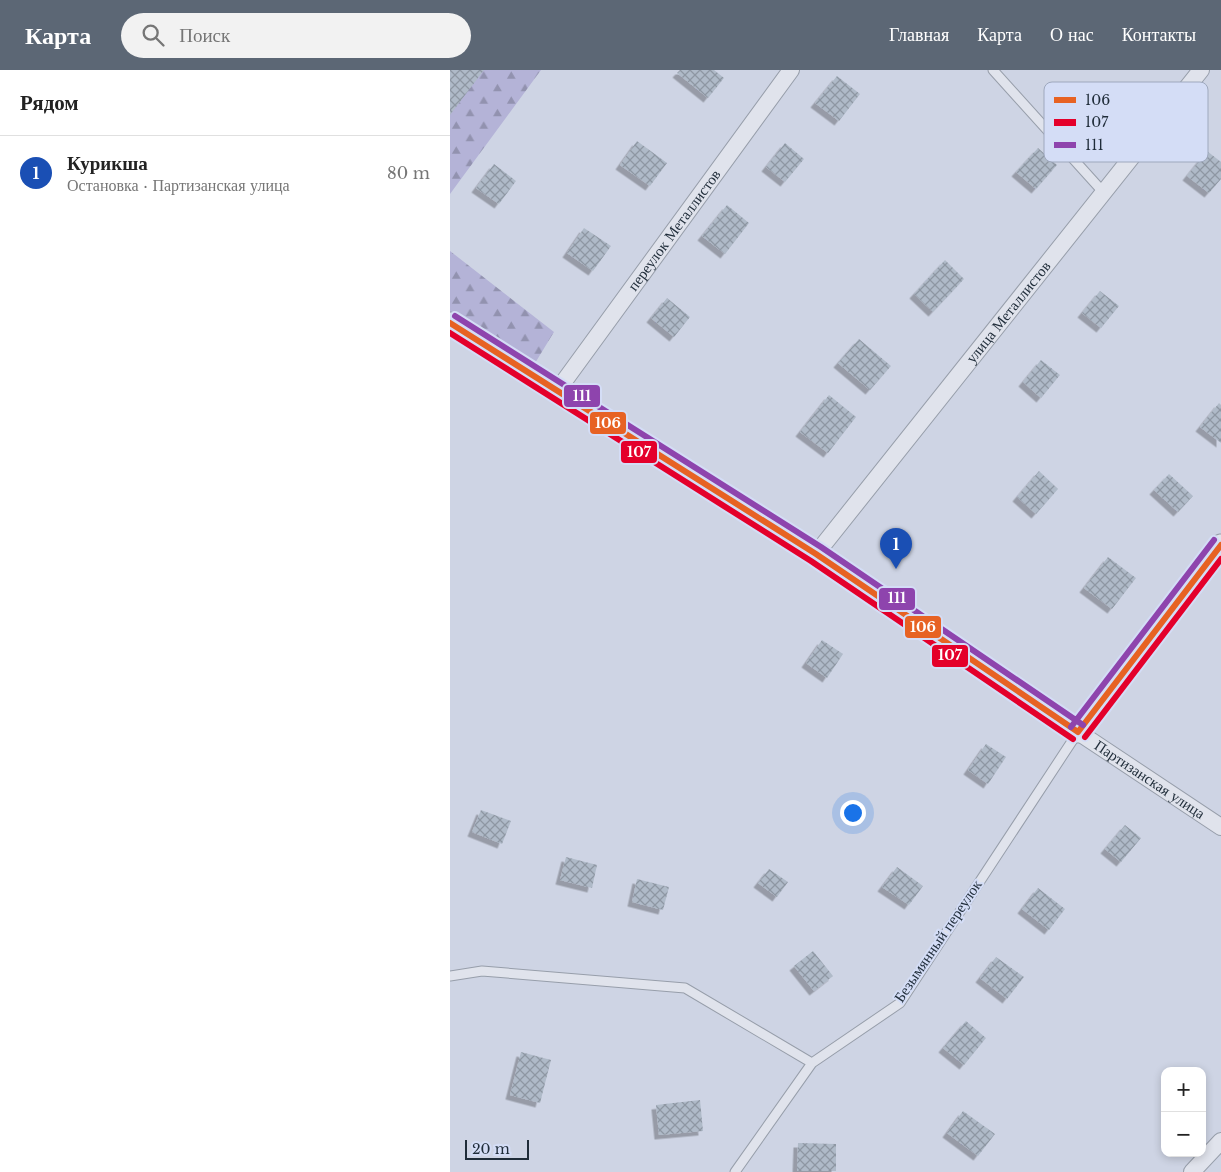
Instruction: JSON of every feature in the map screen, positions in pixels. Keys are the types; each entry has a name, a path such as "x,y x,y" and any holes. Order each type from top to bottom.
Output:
{"street":[{"name":"переулок Металлистов","path":"557,391 791,70"},
{"name":"улица Металлистов","path":"1191,82 1201,70"},
{"name":"улица Металлистов","path":"816,554 1128,162"},
{"name":"Партизанская улица","path":"450,323 816,554 1221,827"},
{"path":"1078,732 1221,545"},
{"path":"1192,1172 1221,1141"}],"lane":[{"path":"993,70 1044,126"},
{"path":"1077,162 1104,192"},
{"name":"Безымянный переулок","path":"735,1172 812,1063 900,1003 1078,732"},
{"path":"450,976 482,971 685,988 812,1063"}],"green space":[{"path":"450,70 541,70 450,194"},
{"path":"450,251 554,332 529,373 450,323"}],"building":[{"path":"450,70 484,70 450,115"},
{"path":"680,70 714,70 724,78 708,98 677,73"},
{"path":"837,76 860,94 839,121 815,103"},
{"path":"637,141 667,163 650,186 620,165"},
{"path":"785,143 804,159 785,182 766,167"},
{"path":"1038,148 1044,153 1044,162 1054,162 1057,165 1036,189 1016,172"},
{"path":"1208,152 1221,162 1221,179 1209,193 1187,176 1198,162 1208,162"},
{"path":"494,164 516,181 499,204 476,188"},
{"path":"727,205 749,223 725,254 702,236"},
{"path":"584,228 611,246 593,271 567,253"},
{"path":"945,260 964,279 933,312 914,294"},
{"path":"1100,291 1119,306 1101,328 1082,313"},
{"path":"667,298 690,317 674,337 651,318"},
{"path":"859,339 891,366 870,390 838,363"},
{"path":"1041,360 1060,375 1041,398 1023,382"},
{"path":"829,395 856,417 828,453 800,432"},
{"path":"1219,403 1221,405 1221,443 1200,427"},
{"path":"1039,471 1058,489 1036,514 1017,497"},
{"path":"1169,474 1193,496 1178,512 1154,490"},
{"path":"1108,557 1136,578 1112,609 1084,588"},
{"path":"822,640 843,654 827,678 806,663"},
{"path":"986,744 1006,757 988,784 968,770"},
{"path":"481,810 511,821 502,844 472,832"},
{"path":"1125,825 1141,838 1121,862 1105,849"},
{"path":"566,857 597,865 592,888 560,880"},
{"path":"897,867 923,886 909,905 882,887"},
{"path":"769,869 788,882 777,897 758,883"},
{"path":"637,879 669,887 663,910 632,902"},
{"path":"1038,888 1065,909 1049,930 1022,909"},
{"path":"813,951 833,976 814,991 794,966"},
{"path":"996,957 1024,977 1007,999 980,978"},
{"path":"966,1021 986,1038 964,1065 943,1048"},
{"path":"521,1052 551,1060 540,1103 510,1095"},
{"path":"700,1100 703,1131 659,1135 656,1105"},
{"path":"963,1111 995,1134 978,1156 947,1133"},
{"path":"798,1143 836,1144 836,1171 797,1171"}],"transit line":[{"name":"111","path":"455,316 821,547 1083,725"},
{"name":"106","path":"450,323 816,554 1078,732"},
{"name":"107","path":"450,333 811,561 1073,739"},
{"name":"111","path":"1071,727 1214,540"},
{"name":"106","path":"1078,732 1221,545"},
{"name":"107","path":"1085,737 1221,559"}],"place":[{"name":"Курикша","path":"896,569"}]}
